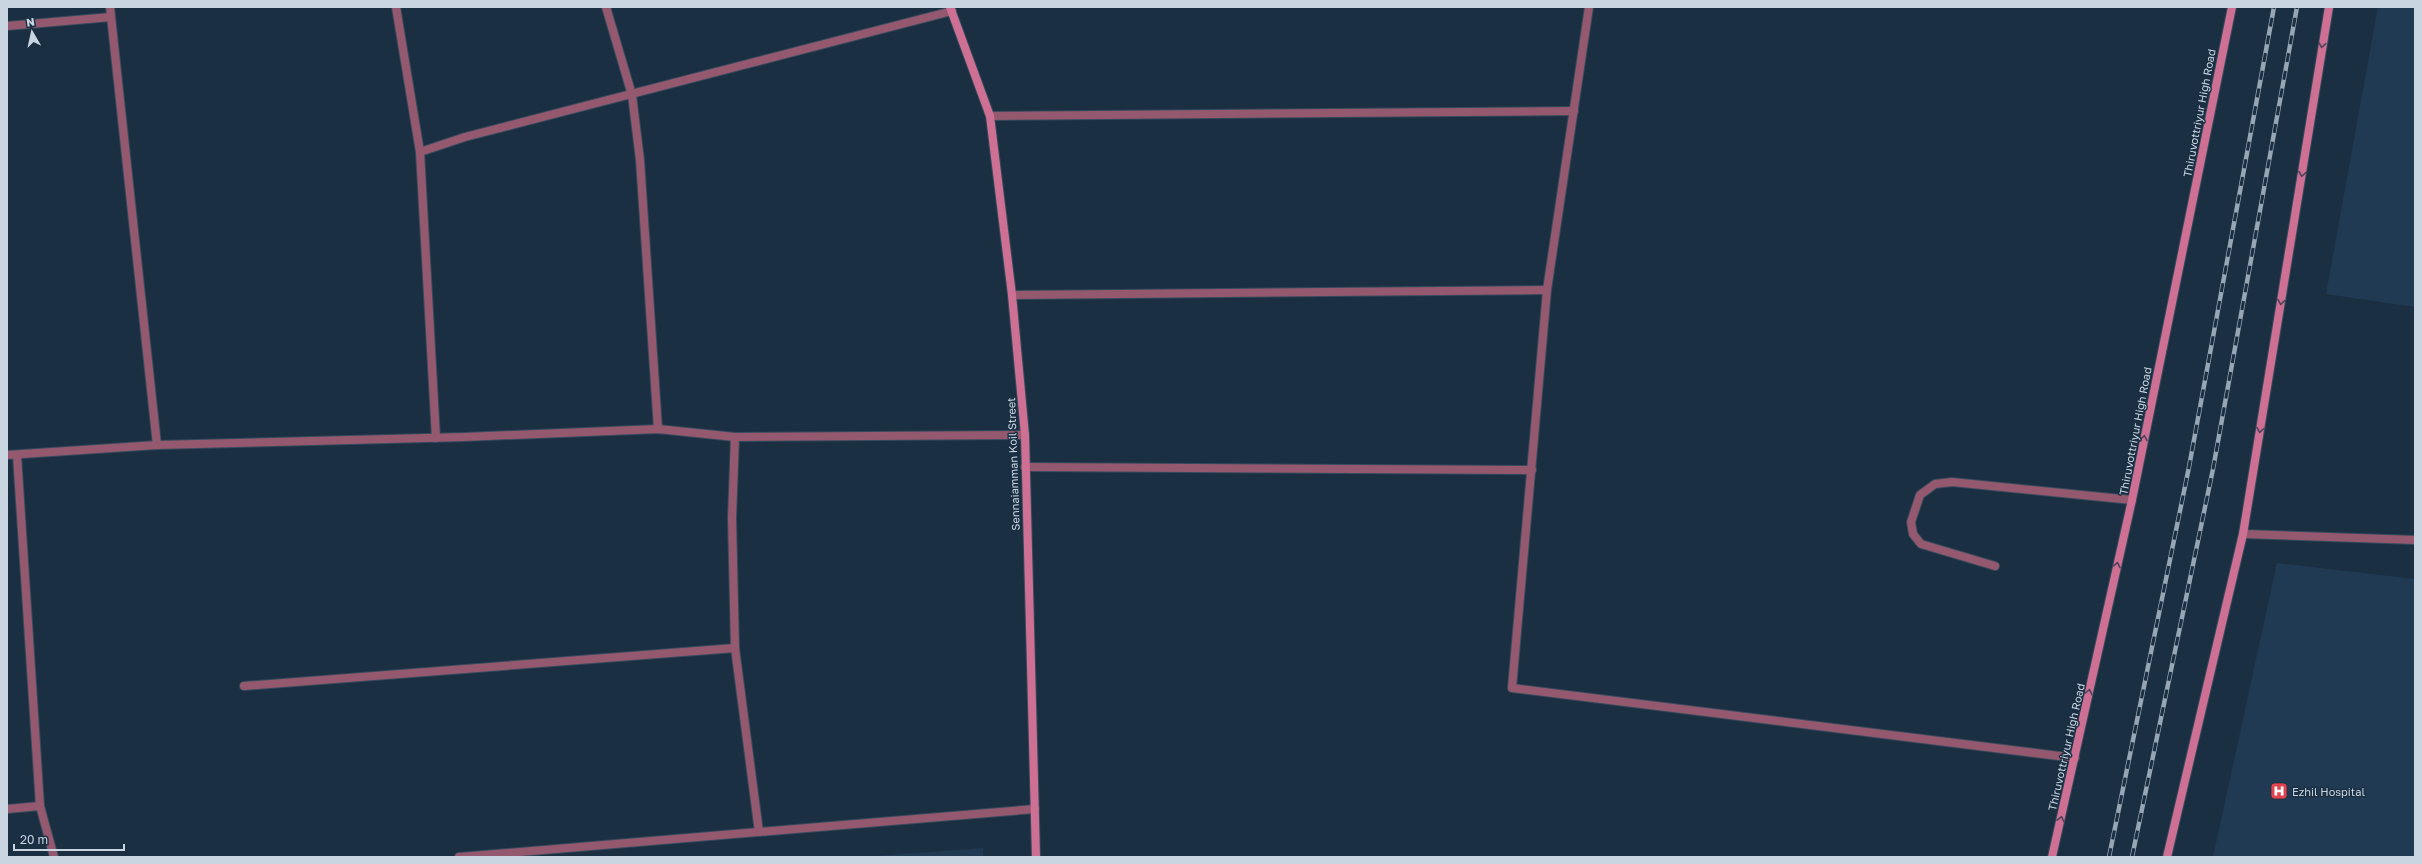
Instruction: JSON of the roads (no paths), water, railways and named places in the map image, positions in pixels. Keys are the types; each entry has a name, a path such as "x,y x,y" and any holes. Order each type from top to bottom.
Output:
{"main road":[{"name":"Thiruvottriyur High Road","path":"2052,857 2132,500 2232,7"},
{"path":"2167,857 2243,534 2329,7"},
{"name":"Sennaiamman Koil Street","path":"951,9 990,116 1012,295 1025,435 1036,857"}],"street":[{"path":"110,7 157,445"},
{"path":"396,7 420,152 436,438"},
{"path":"606,7 632,95 640,160 658,429"},
{"path":"1589,7 1547,290 1512,688 2074,758"},
{"path":"420,152 465,137 632,95 951,9"},
{"path":"7,26 111,17"},
{"path":"990,116 1574,111"},
{"path":"1012,295 1547,290"},
{"path":"7,455 157,445 436,438 658,429 735,437 1025,435"},
{"path":"735,437 732,518 735,648 759,832"},
{"path":"17,455 40,806 54,857"},
{"path":"1025,467 1532,470"},
{"path":"1995,566 1921,544 1912,534 1910,522 1920,494 1935,484 1952,482 2132,500"},
{"path":"2243,534 2415,540"},
{"path":"244,686 735,648"},
{"path":"7,809 40,806"},
{"path":"459,857 1035,809"}],"railway":[{"path":"2109,857 2189,467 2274,7"},
{"path":"2132,857 2213,469 2297,7"}],"place":[{"name":"Ezhil Hospital","path":"2279,791"}]}
